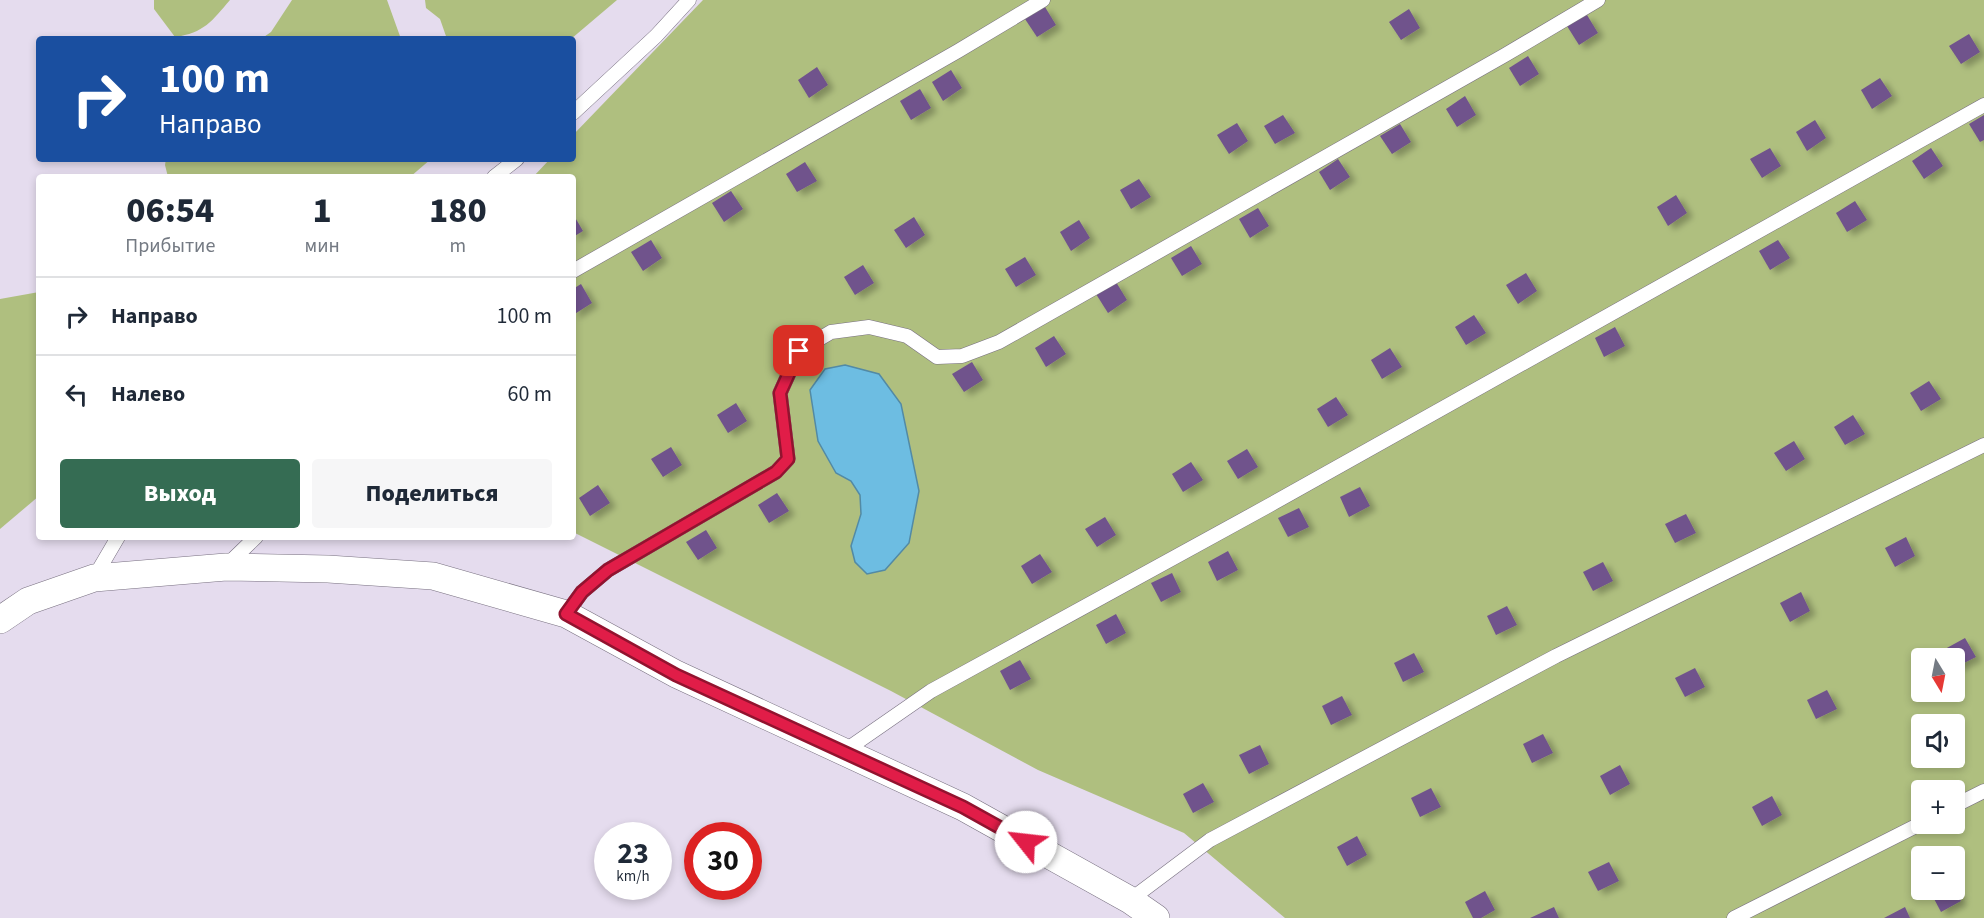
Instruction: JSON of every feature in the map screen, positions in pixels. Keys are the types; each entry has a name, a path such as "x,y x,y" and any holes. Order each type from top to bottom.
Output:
{"street":[{"path":"0,620 28,601 94,578 226,567 328,569 433,576 566,614 676,675 963,807 1130,900 1156,918"}],"lane":[{"path":"576,110 656,36 689,0"},
{"path":"576,269 1043,0"},
{"path":"566,614 582,592 608,570 776,472 788,459 780,393 799,351 831,332 870,327 908,336 937,357 962,356 999,342 1598,0"},
{"path":"843,752 930,691 1289,495 1984,105"},
{"path":"498,174 513,162"},
{"path":"1130,900 1210,840 1535,667 1984,445"},
{"path":"94,578 116,540"},
{"path":"226,567 253,540"},
{"path":"1965,800 1984,791"},
{"path":"1734,918 1911,829"}],"green space":[{"path":"154,0 230,0 207,25 180,36 174,36 154,9"},
{"path":"292,0 387,0 400,36 265,36 271,32"},
{"path":"425,0 617,0 575,36 446,36 440,19 426,8"},
{"path":"703,0 1984,0 1984,918 1285,918 1184,833 1038,770 891,691 576,534 576,174 536,174 547,162 576,162 576,132"},
{"path":"166,162 428,162 414,174 167,174"},
{"path":"36,293 36,499 0,529 0,299"}],"water":[{"path":"845,365 879,374 901,404 919,491 909,543 885,570 867,574 855,562 851,546 861,514 860,495 851,481 836,473 818,441 810,390 825,369"}],"building":[{"path":"1045,7 1056,25 1037,37 1025,19"},
{"path":"1409,9 1420,28 1401,40 1389,22"},
{"path":"1587,15 1598,33 1579,45 1567,26"},
{"path":"1969,34 1980,52 1961,64 1949,46"},
{"path":"1528,56 1539,74 1520,86 1509,68"},
{"path":"817,67 828,85 809,98 798,80"},
{"path":"951,70 962,88 943,101 932,82"},
{"path":"1880,78 1892,96 1872,109 1861,90"},
{"path":"920,89 931,108 911,120 900,101"},
{"path":"1465,96 1476,115 1457,127 1446,109"},
{"path":"1283,115 1295,133 1275,144 1264,126"},
{"path":"1984,115 1984,140 1980,142 1969,124"},
{"path":"1815,120 1826,138 1807,151 1796,132"},
{"path":"1237,123 1248,141 1229,154 1217,135"},
{"path":"1400,124 1411,142 1392,154 1380,136"},
{"path":"1770,148 1781,166 1762,178 1750,159"},
{"path":"1931,148 1943,166 1924,179 1912,161"},
{"path":"1338,159 1350,177 1330,190 1319,172"},
{"path":"805,162 817,181 797,192 786,174"},
{"path":"1139,179 1151,197 1131,209 1120,190"},
{"path":"731,191 743,209 724,222 712,203"},
{"path":"1676,195 1687,213 1668,226 1657,207"},
{"path":"1855,201 1867,220 1847,232 1836,213"},
{"path":"1258,208 1269,226 1250,238 1239,219"},
{"path":"914,217 925,235 906,248 894,230"},
{"path":"576,219 583,231 576,235"},
{"path":"1079,220 1090,238 1071,251 1060,232"},
{"path":"651,240 662,258 643,271 631,252"},
{"path":"1778,240 1790,258 1770,270 1759,251"},
{"path":"1191,246 1202,264 1182,276 1171,258"},
{"path":"1025,257 1036,275 1016,287 1005,269"},
{"path":"863,265 874,283 855,295 844,277"},
{"path":"1526,273 1537,291 1518,304 1506,285"},
{"path":"1116,282 1127,300 1108,313 1096,294"},
{"path":"581,284 592,303 576,313 576,287"},
{"path":"1474,315 1486,333 1466,345 1455,327"},
{"path":"1615,327 1625,346 1604,357 1595,338"},
{"path":"1054,336 1066,354 1046,367 1035,348"},
{"path":"1390,348 1402,367 1382,379 1371,360"},
{"path":"972,362 983,380 964,392 952,374"},
{"path":"1929,381 1941,399 1921,411 1910,393"},
{"path":"1336,397 1348,415 1328,427 1317,409"},
{"path":"736,403 747,421 728,433 717,415"},
{"path":"1853,415 1865,434 1845,445 1834,427"},
{"path":"1794,441 1805,459 1786,471 1774,453"},
{"path":"671,447 682,465 663,477 651,459"},
{"path":"1247,449 1258,467 1238,479 1227,461"},
{"path":"1191,462 1203,480 1183,492 1172,474"},
{"path":"598,485 610,503 590,516 579,498"},
{"path":"1360,487 1370,506 1349,517 1340,497"},
{"path":"777,493 789,511 769,523 758,505"},
{"path":"1299,508 1309,527 1288,537 1278,518"},
{"path":"1686,514 1696,533 1675,543 1665,524"},
{"path":"1105,517 1116,535 1097,547 1085,529"},
{"path":"706,530 717,548 698,560 686,542"},
{"path":"1906,537 1915,556 1895,567 1885,548"},
{"path":"1228,551 1238,570 1217,581 1208,562"},
{"path":"1040,554 1052,572 1032,584 1021,566"},
{"path":"1603,562 1613,581 1593,591 1583,572"},
{"path":"1172,573 1181,592 1161,602 1151,583"},
{"path":"1801,592 1810,611 1790,622 1780,603"},
{"path":"1507,606 1517,625 1496,635 1487,616"},
{"path":"1116,614 1126,633 1106,644 1096,625"},
{"path":"1965,638 1976,657 1965,662 1965,648 1947,648"},
{"path":"1414,653 1424,672 1403,682 1394,663"},
{"path":"1020,660 1031,679 1010,690 1000,671"},
{"path":"1695,668 1705,687 1685,697 1675,678"},
{"path":"1827,690 1837,709 1816,719 1807,700"},
{"path":"1342,696 1352,715 1331,725 1322,706"},
{"path":"1543,734 1553,753 1532,763 1523,744"},
{"path":"1260,745 1269,764 1249,774 1239,755"},
{"path":"1620,765 1630,784 1610,795 1600,776"},
{"path":"1203,783 1214,802 1193,813 1183,794"},
{"path":"1431,788 1441,807 1420,817 1411,798"},
{"path":"1772,796 1782,815 1762,826 1752,807"},
{"path":"1357,836 1367,855 1347,866 1337,847"},
{"path":"1609,862 1619,881 1598,891 1588,872"},
{"path":"1485,891 1495,910 1481,918 1473,918 1465,902"},
{"path":"1935,900 1960,900 1961,901 1941,912"},
{"path":"1554,907 1559,918 1530,918"},
{"path":"1905,907 1910,918 1884,918"}],"route":[{"path":"799,351 780,393 788,459 776,472 608,570 582,592 566,614 676,675 963,807 1026,842"}]}
